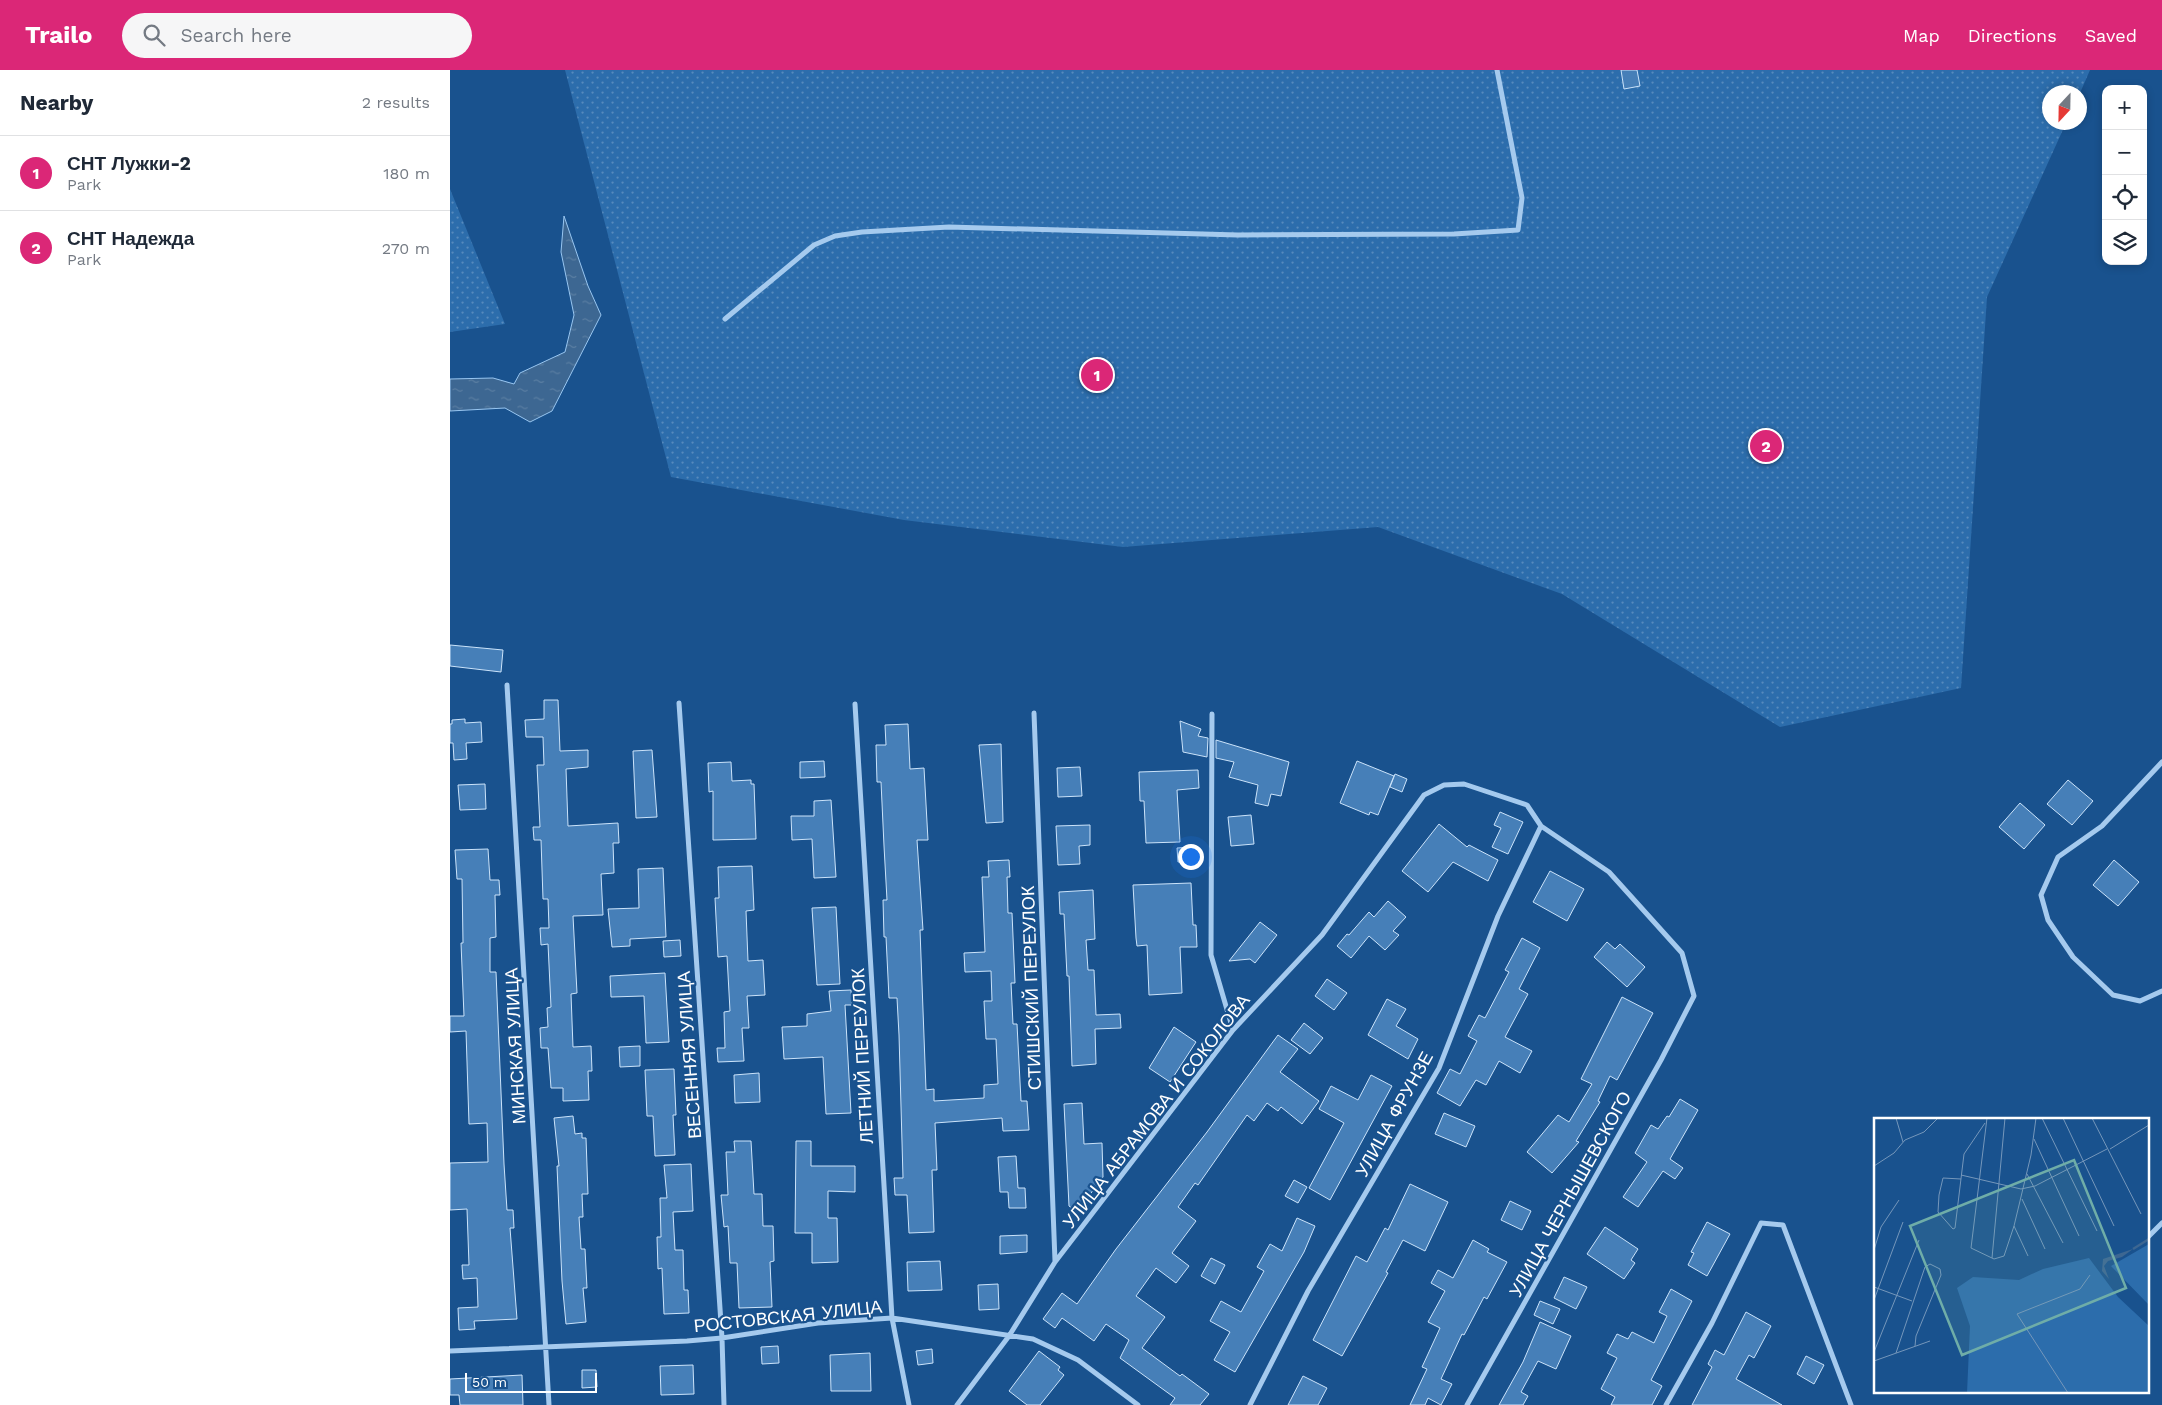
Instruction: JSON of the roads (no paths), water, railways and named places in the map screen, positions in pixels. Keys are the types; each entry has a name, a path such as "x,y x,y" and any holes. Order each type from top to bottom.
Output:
{"street":[{"path":"725,319 814,245 835,236 862,232 949,227 1238,235 1454,234 1518,230 1522,198 1496,70"},
{"name":"МИНСКАЯ УЛИЦА","path":"507,685 549,1405"},
{"name":"ВЕСЕННЯЯ УЛИЦА","path":"679,703 722,1338 724,1405"},
{"name":"ЛЕТНИЙ ПЕРЕУЛОК","path":"855,704 892,1318 909,1405"},
{"name":"СТИШСКИЙ ПЕРЕУЛОК","path":"1034,713 1055,1262"},
{"path":"1212,714 1211,955 1233,1030"},
{"path":"2162,762 2102,826 2058,857 2041,894 2048,920 2073,957 2114,994 2140,1001 2162,991"},
{"name":"УЛИЦА АБРАМОВА И СОКОЛОВА","path":"957,1405 1009,1336 1055,1262 1233,1030 1322,935 1424,795 1444,785 1464,784 1527,806 1541,826"},
{"name":"УЛИЦА ЧЕРНЫШЕВСКОГО","path":"1467,1405 1661,1060 1694,996 1682,953 1609,872 1541,826"},
{"name":"УЛИЦА ФРУНЗЕ","path":"1250,1405 1308,1291 1439,1068 1498,916 1541,826"},
{"path":"1666,1405 1712,1323 1762,1223 1783,1225 1851,1405"},
{"path":"2150,1235 2162,1223"},
{"name":"РОСТОВСКАЯ УЛИЦА","path":"450,1351 722,1338 818,1323 892,1318 1033,1339 1078,1360 1138,1405"}],"water":[{"path":"564,216 588,286 601,315 552,411 530,422 505,408 450,411 450,379 493,378 514,384 520,373 565,352 574,315 561,252"}],"place":[{"name":"СНТ Лужки-2","path":"1097,375"},
{"name":"СНТ Надежда","path":"1766,446"}]}
